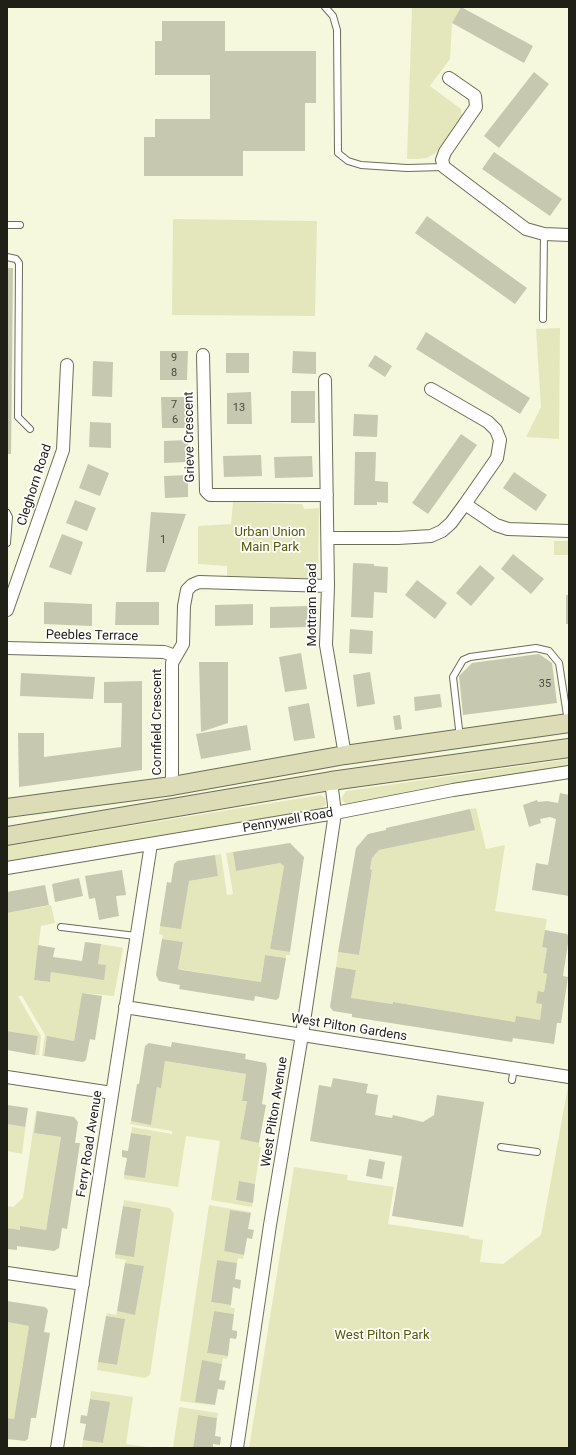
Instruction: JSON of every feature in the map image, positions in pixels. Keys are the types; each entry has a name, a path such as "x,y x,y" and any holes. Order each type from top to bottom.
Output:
{"street":[{"path":"449,78 475,96 476,108 445,152 442,160 444,167 526,229 544,234 569,235"},
{"name":"Grieve Crescent","path":"203,355 206,491 210,495 327,495"},
{"name":"Cleghorn Road","path":"7,610 63,450 67,365"},
{"name":"Mottram Road","path":"325,380 328,538 326,645 345,756"},
{"path":"328,538 398,538 431,536 442,531 451,523 497,458 500,440 496,430 488,422 431,389"},
{"path":"465,504 496,525 508,529 569,531"},
{"name":"Cornfield Crescent","path":"172,786 172,663 175,656 184,644 184,598 187,590 193,584 207,582 328,586"},
{"name":"Peebles Terrace","path":"7,648 164,652 175,656"},
{"path":"7,808 172,786 325,759 568,723"},
{"path":"7,836 331,781 569,748"},
{"path":"325,759 331,781"},
{"name":"Pennywell Road","path":"7,868 335,813 453,790 569,772"},
{"name":"West Pilton Avenue","path":"236,1448 270,1225 302,1035 335,813 331,781"},
{"name":"Ferry Road Avenue","path":"57,1448 151,844"},
{"name":"West Pilton Gardens","path":"125,1007 569,1077"},
{"path":"7,1077 112,1093"},
{"path":"7,1272 83,1284"}],"lane":[{"path":"325,7 333,16 337,30 338,153 348,161 361,165 407,168 444,167"},
{"path":"7,225 20,226"},
{"path":"543,319 544,234"},
{"path":"7,256 16,259 19,262 18,417 30,429"},
{"path":"7,513 9,516 7,543"},
{"path":"460,739 453,677 462,660 470,657 536,648 549,651 559,663 568,723"},
{"path":"61,927 136,936"},
{"path":"512,1080 514,1068"},
{"path":"501,1147 537,1152"}],"green space":[{"path":"412,7 461,7 452,23 450,59 430,86 461,109 462,116 436,153 427,158 418,159 407,159"},
{"path":"173,219 317,221 315,316 172,315"},
{"path":"560,328 559,439 526,437 541,407 536,329"},
{"name":"Urban Union Main Park","path":"233,502 302,504 304,509 319,508 318,579 227,576 227,566 198,564 198,526 231,524"},
{"path":"554,541 569,541 569,555 554,555"},
{"path":"569,759 569,766 480,779 347,805 341,799 346,791"},
{"path":"321,795 325,798 326,804 319,811 7,862 7,846"},
{"path":"476,808 486,849 505,845 495,911 547,919 542,947 547,948 543,973 547,974 544,992 538,991 542,1004 540,1020 515,1022 393,1002 393,1004 351,998 356,970 336,967 338,952 359,955 372,870 370,869 372,858 379,850 474,830 470,809"},
{"path":"233,852 236,871 280,863 284,866 270,949 290,952 290,955 286,955 286,958 265,955 261,982 178,969 183,942 162,939 163,935 159,934 160,926 189,881 218,876 215,855 221,854 227,895 233,894 226,853"},
{"path":"51,905 55,923 41,926 34,980 50,982 51,972 106,965 98,964 101,944 123,948 114,996 82,993 74,1041 47,1037 44,1056 42,1056 45,1035 22,996 18,996 41,1036 39,1055 35,1055 38,1036 7,1031 7,913"},
{"path":"165,1061 246,1074 242,1100 247,1101 240,1139 259,1143 259,1147 261,1147 255,1184 239,1182 236,1200 253,1203 252,1207 211,1200 220,1141 186,1136 178,1187 124,1179 124,1175 145,1177 151,1136 131,1133 132,1127 172,1134 172,1131 130,1124 131,1121 151,1124 157,1087 161,1087"},
{"name":"West Pilton Park","path":"568,1086 569,1448 249,1448 294,1167 348,1175 347,1180 394,1187 388,1224 469,1236 469,1238 483,1240 480,1262 503,1264 541,1235"},
{"path":"28,1108 22,1154 7,1151 7,1124 25,1127"},
{"path":"36,1111 34,1133 61,1137 46,1230 20,1227 20,1230 7,1228 7,1206 13,1207 23,1198"},
{"path":"124,1200 170,1208 174,1214 150,1375 145,1378 97,1370 98,1362 117,1365 124,1319 106,1316 107,1313 116,1315 117,1311 135,1314 144,1266 125,1263 126,1260 115,1258 115,1254 136,1245 141,1209 123,1206"},
{"path":"209,1205 251,1212 230,1210 224,1251 244,1255 243,1259 238,1258 237,1263 217,1260 211,1302 231,1305 230,1308 235,1308 234,1314 214,1311 207,1353 228,1356 227,1359 223,1358 222,1364 202,1361 196,1402 215,1406 180,1401"},
{"path":"7,1322 29,1326 14,1419 7,1418"},
{"path":"91,1391 133,1397 126,1444 155,1448 82,1448 83,1440 103,1443 109,1402 90,1399"},
{"path":"179,1407 218,1413 217,1418 198,1415 193,1448 173,1448"}],"building":[{"path":"461,7 533,46 524,63 452,23"},
{"path":"162,21 225,21 225,51 316,51 316,103 305,103 305,151 243,151 243,176 144,176 144,137 155,137 155,119 210,119 210,75 155,75 155,41 162,41"},
{"path":"534,72 549,84 499,148 484,136"},
{"path":"494,152 562,199 550,216 482,169"},
{"path":"427,216 527,288 515,304 415,233"},
{"path":"7,268 13,268 11,454 7,454"},
{"path":"426,332 530,398 520,414 416,349"},
{"path":"160,351 188,351 187,380 160,380"},
{"path":"293,351 316,352 316,374 292,373"},
{"path":"226,353 249,353 249,373 226,373"},
{"path":"375,355 392,366 385,377 368,366"},
{"path":"93,361 113,362 112,397 92,396"},
{"path":"291,391 315,391 315,423 291,423"},
{"path":"251,392 252,424 227,424 227,393"},
{"path":"161,397 188,397 188,428 162,428"},
{"path":"354,414 378,415 377,437 353,436"},
{"path":"90,422 111,423 111,448 89,447"},
{"path":"461,434 477,445 428,514 412,503"},
{"path":"188,440 188,462 164,463 164,441"},
{"path":"355,452 376,452 375,481 388,482 388,503 377,502 377,505 354,505"},
{"path":"261,455 262,476 224,477 223,456"},
{"path":"312,456 313,477 275,478 274,457"},
{"path":"88,464 109,473 100,496 79,488"},
{"path":"514,472 547,495 536,511 503,488"},
{"path":"188,475 188,497 165,498 164,476"},
{"path":"75,500 96,508 87,531 66,523"},
{"path":"151,512 186,514 165,572 146,572"},
{"path":"62,534 83,542 71,575 49,567"},
{"path":"513,554 544,579 531,594 501,569"},
{"path":"353,563 374,564 374,566 388,567 387,593 374,592 373,618 351,617"},
{"path":"480,565 495,578 471,606 456,593"},
{"path":"417,580 447,603 435,619 405,595"},
{"path":"566,595 569,595 569,624 566,624"},
{"path":"44,602 92,604 92,626 44,624"},
{"path":"116,602 159,602 159,625 115,625"},
{"path":"253,604 253,625 215,626 215,605"},
{"path":"308,606 308,627 270,628 270,607"},
{"path":"350,629 373,631 372,654 349,653"},
{"path":"301,653 307,689 285,692 279,657"},
{"path":"539,654 552,663 557,703 463,715 459,676 472,663"},
{"path":"199,662 228,662 228,723 201,732"},
{"path":"370,672 375,704 357,707 353,675"},
{"path":"21,673 95,677 93,699 20,696"},
{"path":"142,681 142,770 19,787 18,733 44,733 44,757 121,747 122,703 104,703 104,682"},
{"path":"440,694 442,707 415,711 414,697"},
{"path":"309,703 315,738 294,741 288,707"},
{"path":"400,715 402,729 395,730 393,716"},
{"path":"247,725 251,750 201,759 196,734"},
{"path":"560,793 569,795 569,896 532,890 536,863 548,865 556,819 550,817 540,819 541,823 529,827 523,805 537,800 538,802 547,801 558,803"},
{"path":"470,809 475,830 379,850 372,858 370,869 372,870 359,955 338,952 356,848 368,834 386,830 386,828"},
{"path":"290,843 304,857 290,952 270,949 284,866 280,863 236,871 233,852"},
{"path":"215,855 218,876 189,881 181,929 160,926 167,882 171,883 174,864 177,861"},
{"path":"122,870 126,895 116,896 119,916 99,920 95,898 89,899 85,876"},
{"path":"79,878 83,896 55,902 52,884"},
{"path":"45,885 49,905 7,913 7,892"},
{"path":"545,930 567,934 569,937 563,976 568,977 561,1023 557,1023 554,1044 513,1038 512,1042 352,1017 352,1014 333,1011 330,1007 336,967 356,970 351,998 393,1004 393,1002 515,1022 516,1016 540,1020 542,1004 536,1003 538,991 544,992 547,974 543,973 547,948 542,947"},
{"path":"162,939 183,942 178,969 182,970 261,982 265,955 286,958 279,998 276,1000 255,996 254,1001 179,989 180,985 159,981 156,975"},
{"path":"85,942 101,944 98,964 106,965 104,980 51,972 50,982 34,980 38,945 55,948 53,957 82,961"},
{"path":"82,993 102,996 95,1040 90,1039 86,1060 83,1062 44,1056 47,1036 74,1041"},
{"path":"7,1031 38,1036 35,1055 7,1050"},
{"path":"172,1042 246,1054 245,1059 266,1063 267,1069 262,1104 266,1105 259,1143 240,1139 247,1101 242,1101 246,1074 165,1061 161,1088 157,1087 151,1125 131,1121 145,1046 149,1043 171,1047"},
{"path":"333,1078 368,1084 366,1093 378,1095 375,1115 392,1118 393,1115 423,1122 434,1115 437,1095 484,1102 463,1227 392,1216 402,1156 310,1141 319,1085 331,1087"},
{"path":"7,1105 28,1108 25,1127 7,1124"},
{"path":"37,1111 74,1117 78,1122 75,1143 80,1143 67,1229 62,1228 59,1248 54,1251 17,1246 17,1250 7,1249 7,1228 20,1230 20,1226 46,1230 61,1137 34,1133"},
{"path":"131,1133 151,1136 145,1178 124,1175 127,1158 122,1157 122,1150 128,1151"},
{"path":"369,1159 385,1162 382,1179 366,1176"},
{"path":"239,1181 255,1184 253,1203 236,1200"},
{"path":"123,1206 141,1209 134,1257 115,1254"},
{"path":"230,1210 251,1213 248,1229 254,1230 252,1239 247,1238 244,1255 224,1251"},
{"path":"217,1260 237,1263 235,1279 241,1280 240,1289 233,1287 231,1305 211,1302"},
{"path":"125,1263 144,1266 135,1315 117,1311"},
{"path":"7,1301 45,1307 48,1310 44,1332 50,1333 36,1418 31,1418 28,1439 25,1441 7,1439 7,1418 14,1419 29,1326 7,1322"},
{"path":"214,1311 234,1314 232,1330 237,1331 237,1335 236,1339 230,1338 228,1356 207,1353"},
{"path":"106,1316 125,1319 117,1365 98,1362"},
{"path":"202,1360 222,1364 219,1380 226,1381 224,1390 218,1389 215,1405 195,1402"},
{"path":"90,1399 110,1402 103,1443 83,1440 86,1424 80,1423 81,1415 87,1416"},
{"path":"198,1415 217,1418 215,1436 221,1437 220,1445 213,1444 213,1448 193,1448"}]}
